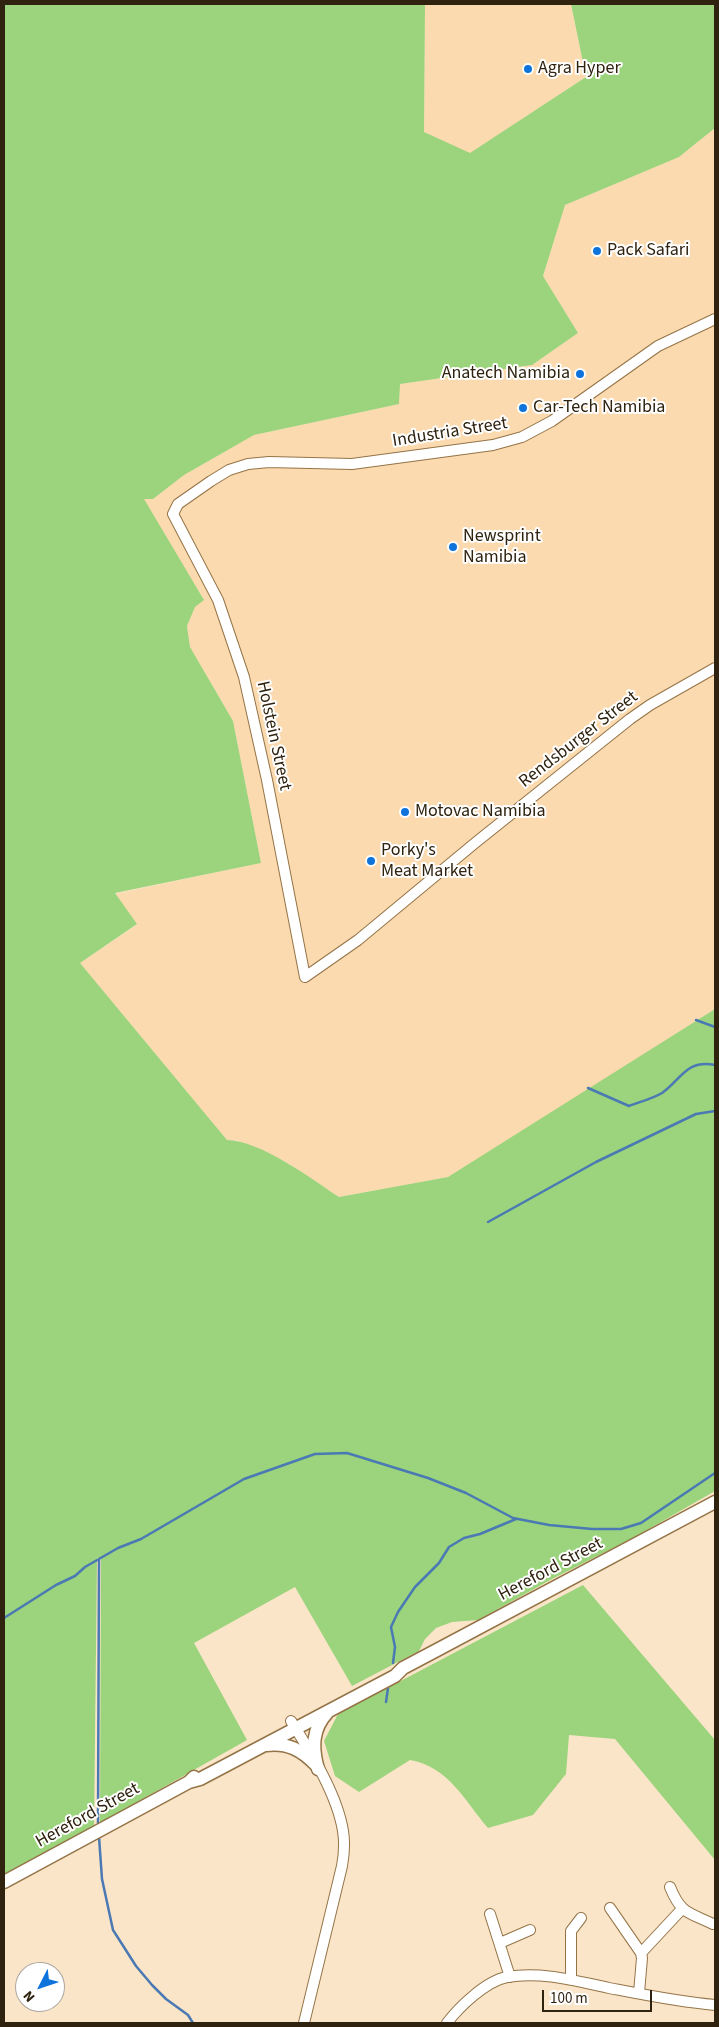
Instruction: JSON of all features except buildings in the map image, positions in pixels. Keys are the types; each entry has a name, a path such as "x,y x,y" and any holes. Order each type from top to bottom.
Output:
{"main road":[{"name":"Hereford Street","path":"189,1782 197,1774 293,1725 392,1671 403,1668 715,1502"},
{"name":"Hereford Street","path":"4,1882 189,1782 200,1779 263,1745 293,1725 330,1709 395,1676 403,1668"},
{"path":"317,1767 314,1756 314,1736 320,1721 330,1709"},
{"path":"263,1745 279,1744 295,1748 310,1758 317,1767"}],"street":[{"name":"Industria Street","path":"173,514 178,504 211,481 230,470 248,464 269,462 352,464 492,445 522,437 552,421 658,346 715,319"},
{"name":"Holstein Street","path":"173,514 218,600 244,677 267,780 305,977"},
{"name":"Rendsburger Street","path":"305,977 358,940 475,842 630,719 657,701 715,668"},
{"path":"293,1725 317,1767 338,1810 343,1832 344,1853 328,1928 304,2023"},
{"path":"670,1887 677,1903 682,1909 713,1924"},
{"path":"610,1908 641,1952 639,1993"},
{"path":"641,1952 682,1909"},
{"path":"490,1914 510,1977"},
{"path":"571,1979 571,1931 580,1918"},
{"path":"500,1944 530,1930"},
{"path":"447,2023 455,2012 474,1995 505,1977 531,1976 571,1979 676,2002 715,2005"}],"shaded area":[{"path":"425,4 571,4 586,77 470,154 424,132"},
{"path":"715,128 715,1009 577,1098 448,1177 339,1197 288,1163 237,1140 227,1140 80,963 137,925 115,894 261,863 233,721 190,647 187,626 195,607 204,600 143,499 153,499 184,475 254,435 399,404 400,384 532,365 578,333 543,276 565,205 679,157"}],"green space":[{"path":"4,4 425,4 424,132 470,153 586,77 571,4 715,4 715,128 679,157 565,205 543,276 578,333 532,365 400,384 399,404 254,435 184,475 153,499 144,499 204,600 195,607 187,626 190,647 233,721 261,863 115,893 137,924 80,963 227,1140 254,1146 269,1153 339,1197 448,1177 715,1009 715,1491 633,1538 552,1579 478,1620 452,1622 436,1628 425,1639 419,1651 352,1686 295,1587 194,1643 247,1740 100,1823 101,1558 97,1560 94,1827 4,1874"},
{"path":"583,1585 715,1740 715,1860 615,1739 569,1735 566,1774 533,1815 488,1828 455,1786 445,1777 424,1764 410,1760 359,1792 335,1776 324,1741 338,1714"}],"waterway":[{"path":"696,1020 715,1027"},
{"path":"588,1088 629,1106 662,1093 690,1068 705,1064 715,1065"},
{"path":"488,1222 596,1162 696,1114 715,1111"},
{"path":"4,1618 56,1585 75,1576 85,1567 118,1548 141,1539 244,1479 315,1454 347,1453 428,1478 466,1493 513,1518 549,1525 592,1529 621,1529 641,1523 715,1473"},
{"path":"393,1663 395,1647 391,1627 398,1612 415,1587 439,1563 449,1547 464,1538 480,1534 516,1519"},
{"path":"98,1823 99,1559"},
{"path":"386,1702 388,1688"},
{"path":"99,1837 102,1879 113,1930 136,1966 152,1985 166,1999 188,2015 193,2023"}],"place":[{"name":"Agra Hyper","path":"528,69"},
{"name":"Pack Safari","path":"597,251"},
{"name":"Anatech Namibia","path":"580,374"},
{"name":"Car-Tech Namibia","path":"523,408"},
{"name":"Newsprint Namibia","path":"453,547"},
{"name":"Motovac Namibia","path":"405,812"},
{"name":"Porky's Meat Market","path":"371,861"}]}
